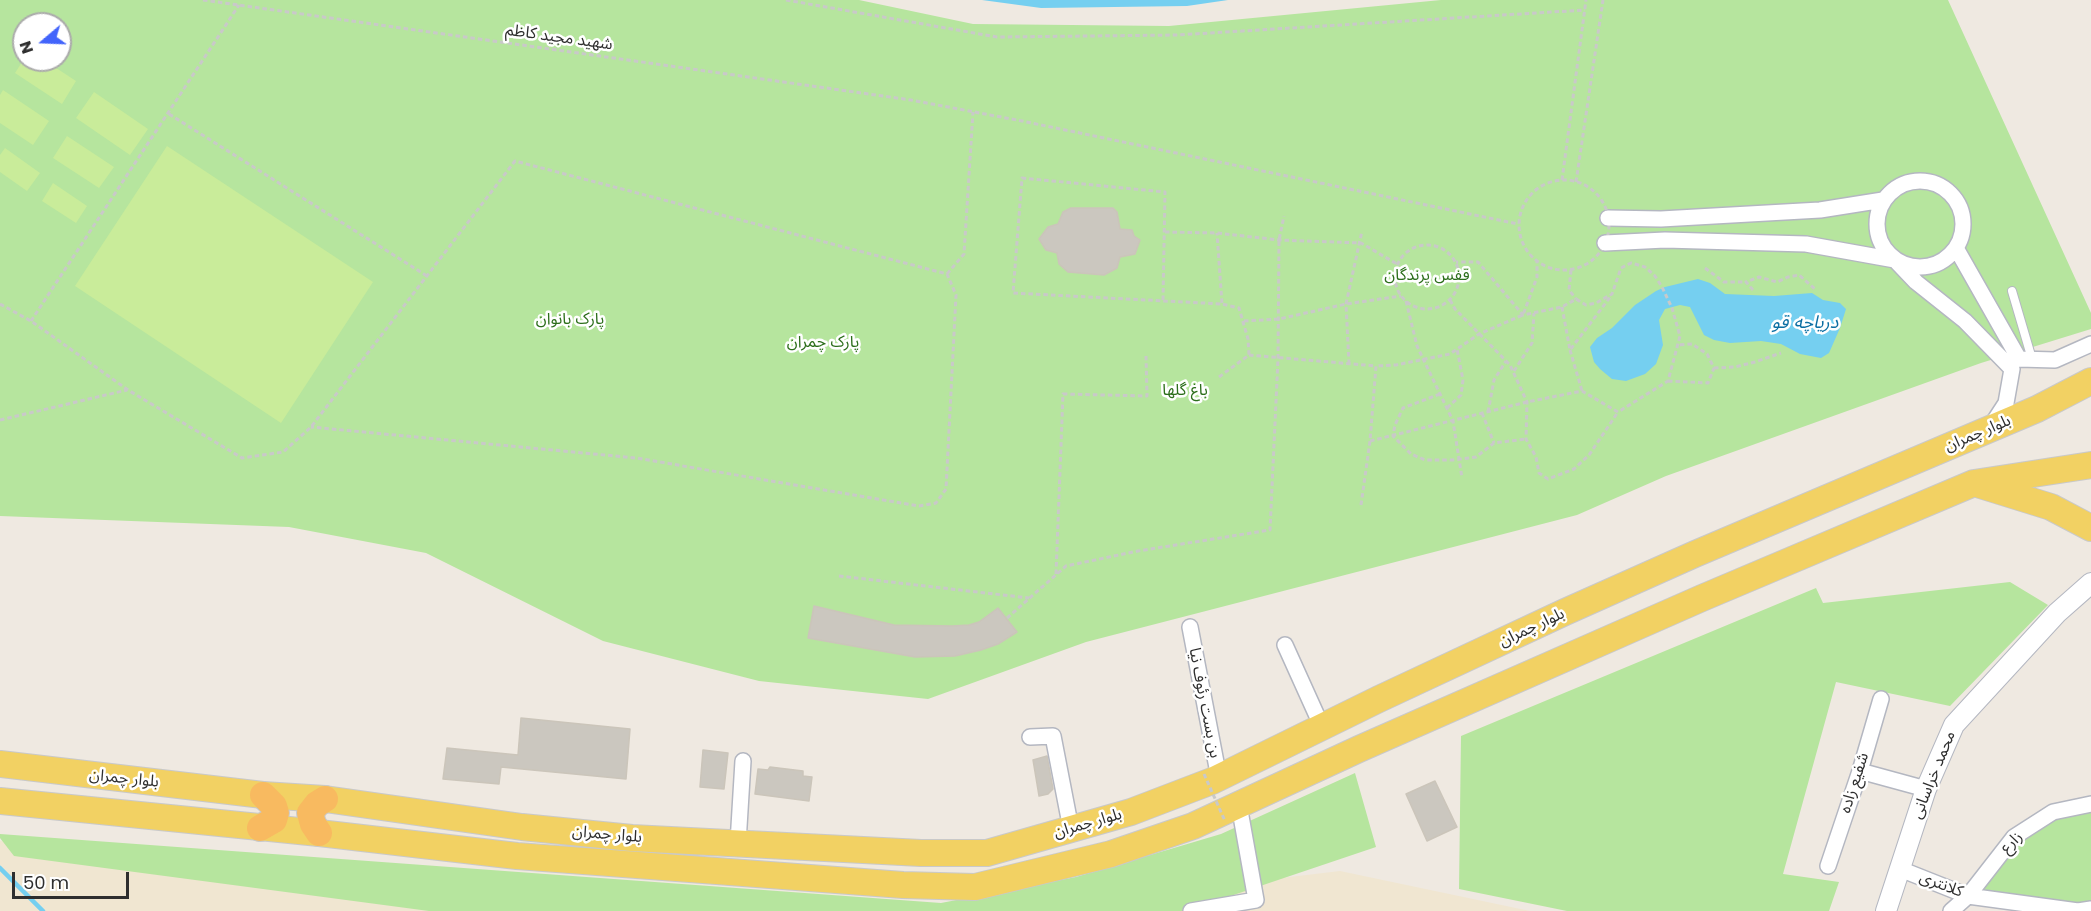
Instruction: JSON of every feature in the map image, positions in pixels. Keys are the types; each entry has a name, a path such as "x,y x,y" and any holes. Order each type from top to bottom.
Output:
{"highway":[{"path":"260,828 270,824 276,813 274,806 263,795"},
{"path":"319,833 310,813 317,804 325,799"}],"main road":[{"name":"بلوار چمران","path":"0,764 263,795 325,799 522,827 632,838 921,853 987,853 1131,812 1322,727 1684,559 2037,409 2091,381"},
{"name":"بلوار چمران","path":"0,801 319,833 517,856 903,885 975,887 1111,854 1232,813 1359,750 1702,598 1974,483 2091,465"},
{"path":"1974,483 2052,507 2091,528"}],"street":[{"path":"1605,243 1665,240 1806,244 1894,260 1907,266 1934,265 1946,259 1956,248 1962,236 1964,222 1961,209 1954,196 1944,187 1931,181 1918,180 1904,183 1892,189 1883,200 1876,225 1882,244 1894,260 1916,282 2021,362 2055,360 2091,344"},
{"path":"1608,218 1661,219 1820,210 1883,200"},
{"path":"1956,248 2021,362 2006,403 1989,429"},
{"name":"محمد خراسانی","path":"1886,911 1926,789 1954,725 2057,613 2091,582"},
{"name":"بن بست رئوف نیا","path":"1190,627 1211,776"},
{"path":"1285,645 1322,727"},
{"name":"شفیع زاده","path":"1828,866 1881,699"},
{"path":"1030,737 1053,736 1071,829"},
{"path":"738,843 743,761"},
{"path":"1860,771 1926,789"},
{"name":"زارع","path":"1951,911 1968,896 2014,837 2053,812 2091,804"},
{"path":"1191,911 1256,900 1232,813"},
{"name":"کلانتری","path":"1900,868 1968,896 2078,911 2091,909"}],"lane":[{"path":"2012,291 2021,362"}],"path":[{"name":"شهید مجید کاظم","path":"203,0 911,100 1518,224"},
{"path":"786,0 997,37 1177,35 1585,10"},
{"path":"1562,180 1586,0"},
{"path":"1576,182 1603,0"},
{"path":"31,321 239,5"},
{"path":"947,274 964,254 973,112"},
{"path":"168,114 427,276"},
{"path":"0,304 31,321 128,390 242,458 283,452 311,427 515,161 947,274"},
{"path":"1163,300 1165,192 1022,178 1013,293 1163,300 1222,304 1239,308 1248,339 1249,355"},
{"path":"1562,180 1576,182 1588,187 1598,195 1608,218 1609,231 1597,256 1585,266 1558,270 1537,262 1527,251 1520,238 1518,224 1521,210 1532,194 1549,183 1562,180"},
{"path":"1006,618 1066,566 1138,551 1270,530 1278,359 1280,240 1284,216"},
{"path":"1349,364 1346,304 1362,231"},
{"path":"1165,232 1218,233 1280,240 1361,243 1397,264"},
{"path":"1218,233 1222,304"},
{"path":"1422,244 1432,244 1442,248 1456,262 1459,282 1456,291 1450,300 1441,306 1430,309 1419,308 1401,296 1394,275 1403,255 1412,248 1422,244"},
{"path":"1456,262 1478,262 1522,315"},
{"path":"1522,315 1537,277 1537,262"},
{"path":"1570,350 1612,294 1621,268 1631,263 1645,267 1662,287 1672,308 1680,336 1668,381"},
{"path":"1704,268 1724,282 1746,282 1760,277 1777,282 1799,275 1815,289"},
{"path":"1570,270 1569,290 1576,299 1586,305 1596,303 1612,294"},
{"path":"311,427 636,458 919,506 936,503 946,489 956,296 947,274"},
{"path":"1746,282 1753,290"},
{"path":"1244,321 1279,319 1346,304 1401,296"},
{"path":"1219,376 1249,355 1376,366 1423,360 1450,354 1479,334 1522,315 1562,307 1576,299"},
{"path":"1406,300 1417,346 1454,421 1462,478"},
{"path":"1450,300 1455,309 1514,372 1527,402 1526,439 1536,457 1539,473 1548,479 1574,469 1589,455 1618,412 1668,381 1708,383 1714,368 1707,354 1692,344 1677,345"},
{"path":"1562,307 1570,350 1582,391"},
{"path":"1514,372 1532,343 1534,313"},
{"path":"1447,408 1461,395 1463,380 1457,349"},
{"path":"1714,368 1735,367 1781,353"},
{"path":"1056,574 1063,394 1147,396 1146,356"},
{"path":"1488,412 1494,380 1506,361"},
{"path":"1361,505 1370,441 1376,366"},
{"path":"0,420 128,390"},
{"path":"1370,441 1527,402 1582,391 1618,412"},
{"path":"1393,436 1403,408 1440,394"},
{"path":"1482,413 1494,443"},
{"path":"1393,436 1411,454 1425,460 1458,460 1476,457 1494,443 1526,439"},
{"path":"839,576 1029,598"},
{"path":"1211,776 1232,813"}],"shaded area":[{"path":"0,841 304,866 831,911 0,911"},
{"path":"1340,871 1530,911 986,911 1273,879"}],"green space":[{"name":"پارک چمران","path":"0,0 859,0 973,24 1169,26 1441,0 1948,0 2091,313 2091,329 1981,363 1666,476 1577,515 1086,642 928,699 759,681 603,641 426,553 289,527 0,516"},
{"path":"62,72 76,81 62,104 15,73"},
{"path":"3,90 49,121 33,145 0,123 0,95"},
{"path":"94,92 148,129 130,155 76,118"},
{"path":"67,136 114,167 99,188 53,158"},
{"path":"167,146 373,282 281,423 75,286"},
{"path":"5,148 40,173 27,191 0,172 0,155"},
{"path":"53,183 87,206 76,223 42,201"},
{"path":"2010,582 2048,605 1950,706 1836,682 1783,874 1839,882 1829,911 1567,911 1459,889 1461,736 1816,588 1823,603"},
{"path":"1355,773 1376,847 1186,911 429,911 14,856 0,838 0,834 941,903 1076,877 1221,834"},
{"path":"2091,804 2091,909 1968,896 2014,837"}],"water":[{"path":"982,0 1228,0 1187,6 1041,8"},
{"name":"دریاچه قو","path":"1698,279 1710,283 1725,294 1774,296 1812,293 1823,300 1840,303 1846,309 1829,353 1821,358 1800,354 1781,344 1761,341 1730,343 1714,340 1704,335 1690,307 1680,305 1665,309 1659,320 1663,345 1656,364 1645,374 1626,381 1612,379 1594,362 1590,347 1597,338 1612,328 1635,305 1665,287"}],"building":[{"path":"1071,208 1113,208 1117,212 1120,229 1132,230 1134,236 1140,240 1135,254 1120,257 1117,268 1104,275 1068,272 1059,264 1057,253 1046,250 1039,239 1048,227 1058,224 1063,212"},
{"path":"814,606 894,625 952,626 979,622 998,608 1017,632 998,644 981,650 955,656 915,657 808,638"},
{"path":"521,718 630,729 626,779 501,767 499,784 443,779 447,748 518,755"},
{"path":"703,750 728,753 724,789 700,787"},
{"path":"1047,756 1053,789 1048,794 1039,796 1033,760"},
{"path":"770,767 803,771 803,776 812,777 809,801 755,794 758,769 768,770"},
{"path":"1435,781 1457,827 1427,841 1406,794"}],"waterway":[{"path":"0,868 43,911"}],"park label":[{"name":"قفس پرندگان","path":"1427,276"},
{"name":"پارک بانوان","path":"570,320"},
{"name":"باغ گلها","path":"1185,391"}]}
